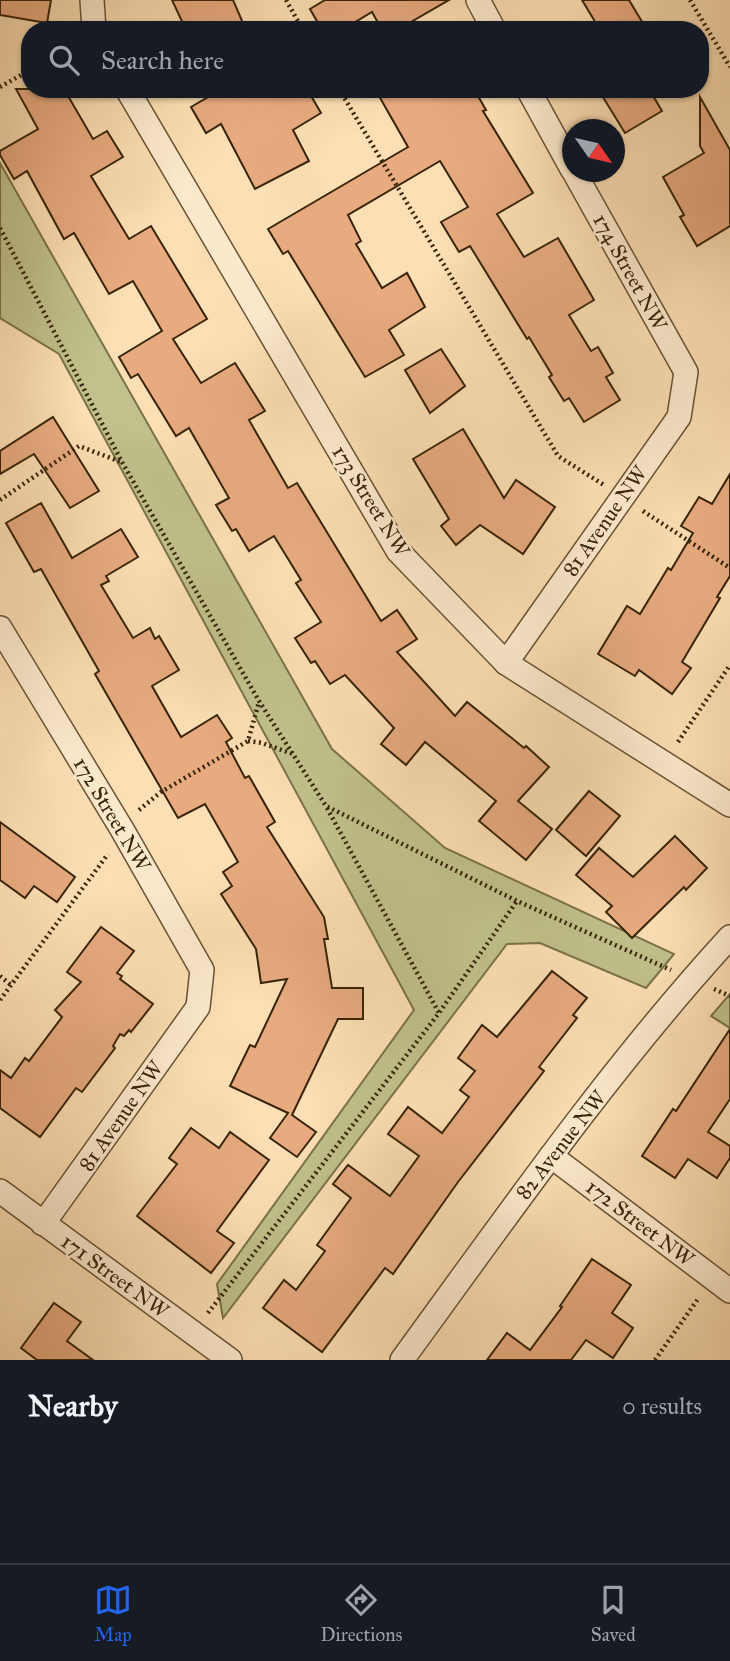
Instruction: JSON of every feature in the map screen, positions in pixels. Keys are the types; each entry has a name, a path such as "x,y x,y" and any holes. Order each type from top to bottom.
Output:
{"street":[{"path":"92,0 93,21"},
{"path":"478,0 489,21"},
{"name":"173 Street NW","path":"132,98 398,551 506,663 730,805"},
{"name":"174 Street NW","path":"533,98 562,150"},
{"name":"174 Street NW","path":"580,182 686,372"},
{"name":"81 Avenue NW","path":"506,663 679,417 686,372"},
{"name":"172 Street NW","path":"0,628 123,831 202,970 198,1007"},
{"name":"82 Avenue NW","path":"402,1360 551,1156 691,979 730,937"},
{"name":"81 Avenue NW","path":"43,1224 198,1007"},
{"name":"172 Street NW","path":"551,1156 721,1284"},
{"name":"171 Street NW","path":"0,1191 230,1360"}],"path":[{"path":"286,0 298,21"},
{"path":"690,0 703,21"},
{"path":"709,32 730,67"},
{"path":"0,87 21,75"},
{"path":"344,98 558,456 730,568"},
{"path":"0,228 122,462 259,701 326,806 439,1013"},
{"path":"0,500 79,446 122,462"},
{"path":"663,763 730,665"},
{"path":"248,741 259,701"},
{"path":"0,1000 108,855 135,814 161,792 248,741 293,754"},
{"path":"326,806 517,901 730,996"},
{"path":"193,1333 439,1013 517,901"},
{"path":"0,976 11,985"},
{"path":"655,1360 721,1284"}],"green space":[{"path":"0,163 332,749 445,848 674,954 646,988 540,943 507,944 223,1318 217,1284 414,1010 59,354 0,318"},
{"path":"730,994 730,1028 711,1016"}],"building":[{"path":"0,0 51,0 47,21 0,15"},
{"path":"172,0 233,0 242,21 182,21"},
{"path":"325,0 449,0 413,21 377,21 372,12 357,21 317,21 310,9"},
{"path":"582,0 629,0 642,21 595,21"},
{"path":"16,89 21,89 21,98 69,98 93,139 107,131 123,157 91,176 129,239 151,226 207,319 173,339 201,383 235,363 265,411 249,420 288,488 297,483 381,621 397,610 417,639 397,652 455,716 467,702 524,748 526,746 549,767 518,801 552,829 526,860 479,821 496,801 425,742 406,765 381,744 394,728 345,675 330,684 315,661 311,663 295,638 321,622 296,583 301,580 274,536 249,551 236,529 232,531 216,505 229,498 189,428 176,436 138,374 131,378 119,357 162,331 133,281 109,294 74,233 64,239 27,171 14,179 0,155 0,151 38,129"},
{"path":"206,98 312,98 321,113 293,130 309,161 255,189 221,124 206,133 191,107"},
{"path":"380,98 479,98 486,110 483,111 533,193 497,214 524,257 558,238 594,300 569,315 591,351 598,347 613,373 606,377 620,400 584,422 569,398 564,401 529,337 527,339 470,246 459,252 441,222 468,207 440,161 348,215 361,241 356,244 382,288 407,273 425,307 389,330 404,355 365,377 288,251 283,254 268,229 408,147"},
{"path":"604,98 654,98 662,111 625,133 625,119 616,119"},
{"path":"701,98 730,150 730,226 697,246 680,217 684,215 663,177 704,153 700,146"},
{"path":"441,349 465,386 430,413 405,370"},
{"path":"53,417 99,491 70,508 34,454 0,474 0,451"},
{"path":"463,429 504,498 516,480 555,507 523,554 480,525 456,545 441,526 449,519 413,459"},
{"path":"730,474 730,576 682,662 691,668 672,694 639,670 635,676 598,654 627,606 640,614 668,568 671,570 693,533 681,526 699,497 712,504"},
{"path":"41,503 72,558 121,529 138,557 106,576 109,581 101,585 133,638 150,628 155,639 159,636 179,670 152,686 181,737 217,715 232,738 226,742 245,778 249,776 275,822 267,827 324,917 328,939 324,939 332,988 363,988 363,1019 338,1019 292,1115 316,1132 297,1157 270,1138 288,1113 230,1086 250,1045 255,1047 287,979 261,983 256,949 221,894 232,886 223,872 238,862 205,804 178,818 95,674 99,671 41,569 34,572 6,523"},
{"path":"589,791 620,816 586,856 556,830"},
{"path":"0,822 75,877 57,902 34,886 25,898 0,880"},
{"path":"675,836 707,868 632,938 606,912 612,906 576,875 599,848 633,877"},
{"path":"101,927 134,951 117,973 122,976 120,979 153,1004 131,1032 129,1030 124,1036 120,1034 113,1046 115,1048 82,1092 76,1088 40,1137 0,1108 0,1070 11,1078 25,1058 29,1061 62,1017 55,1010 81,982 67,972"},
{"path":"552,971 587,998 573,1015 577,1018 539,1067 544,1071 458,1182 393,1274 385,1268 322,1352 263,1308 284,1280 296,1290 325,1251 317,1245 351,1198 333,1184 348,1165 390,1196 419,1156 388,1134 408,1107 442,1133 469,1097 460,1090 475,1071 458,1058 482,1025 497,1037"},
{"path":"730,1029 730,1099 708,1132 730,1146 730,1158 717,1178 688,1159 675,1178 642,1156 673,1109 676,1111"},
{"path":"191,1128 219,1148 230,1132 269,1160 217,1231 234,1243 211,1273 137,1216 177,1164 169,1158"},
{"path":"592,1259 631,1285 612,1313 633,1328 613,1358 586,1340 571,1360 487,1360 507,1333 530,1350 562,1307 560,1306"},
{"path":"54,1303 81,1322 67,1341 93,1360 37,1360 21,1348"}]}
